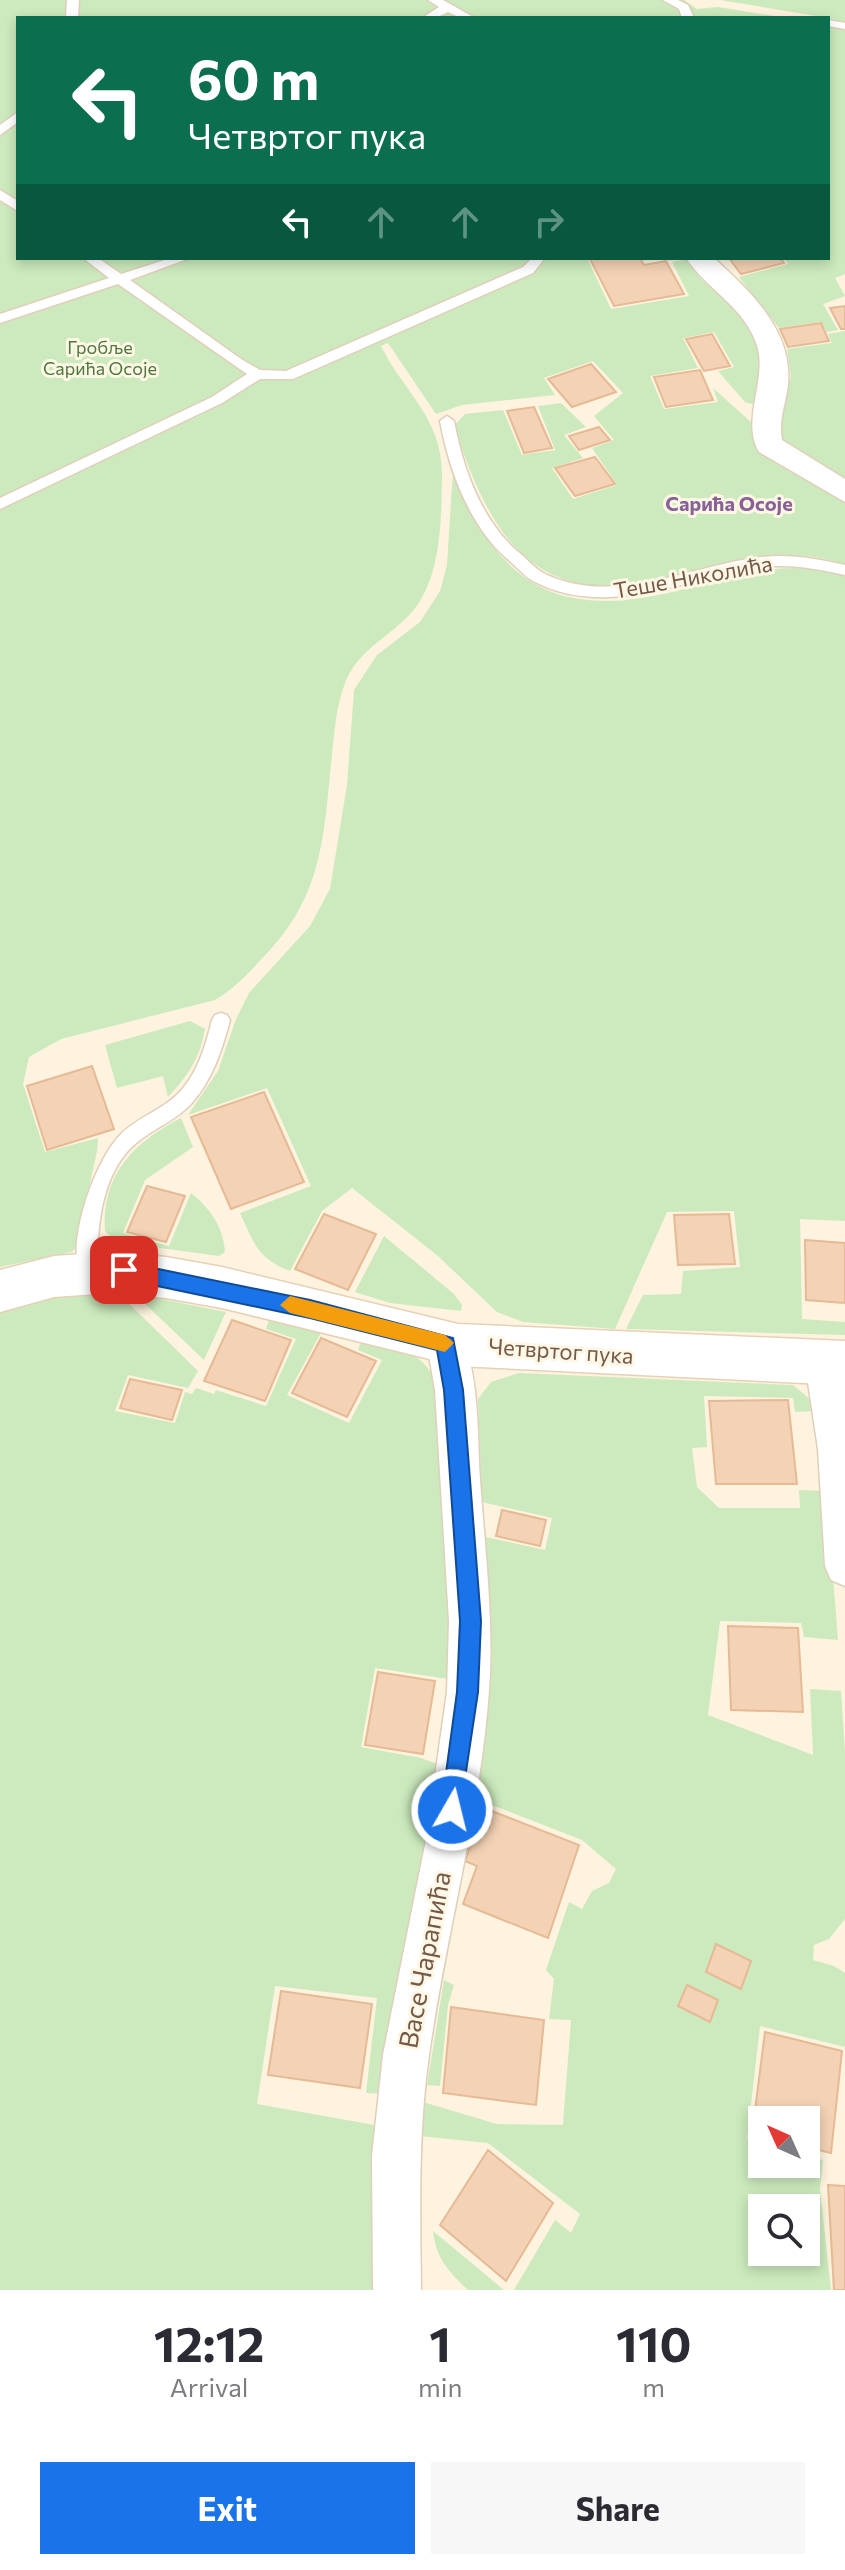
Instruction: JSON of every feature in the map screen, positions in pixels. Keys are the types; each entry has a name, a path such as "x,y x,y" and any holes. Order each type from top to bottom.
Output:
{"street":[{"path":"701,260 741,298 765,332 775,379 766,416 769,445 845,492"},
{"name":"Четвртог пука","path":"0,1291 25,1281 88,1271 124,1270 446,1344 659,1358 835,1363"},
{"name":"Васе Чарапића","path":"397,2290 396,2156 406,2055 448,1840 468,1692 470,1621 454,1390 446,1344"},
{"path":"835,1363 845,1566"}],"lane":[{"path":"434,0 465,16"},
{"path":"669,0 684,7 687,16"},
{"path":"431,16 447,7"},
{"path":"830,23 845,26"},
{"path":"0,131 16,118"},
{"path":"92,260 257,374 288,376 306,371 528,270 537,260"},
{"path":"0,319 178,260"},
{"path":"0,504 217,400 257,374"},
{"name":"Теше Николића","path":"447,421 472,499 493,535 529,573 555,586 587,593 628,592 770,562 807,560 845,570"},
{"path":"88,1271 87,1247 98,1185 104,1170 130,1137 173,1111 187,1096 202,1076 221,1020"}],"green space":[{"name":"Гробље Сарића Осоје","path":"0,0 684,0 697,9 718,7 774,16 16,16 16,260 588,260 611,309 689,296 672,262 694,260 715,281 760,342 759,406 745,402 718,371 734,367 714,332 683,338 698,368 650,376 664,409 718,402 713,388 752,423 755,433 845,502 845,565 805,556 763,557 647,583 617,586 582,584 553,575 528,559 508,539 491,514 477,487 454,426 465,414 503,410 522,455 555,450 538,406 561,403 586,427 564,435 583,458 552,468 573,499 617,485 592,448 614,440 594,416 623,393 593,361 544,378 555,395 462,405 436,414 388,343 381,346 436,437 442,475 437,554 425,592 415,608 362,656 345,683 336,718 323,835 311,883 287,929 269,951 237,984 215,1000 61,1039 29,1057 23,1084 45,1152 98,1138 97,1151 76,1247 72,1252 0,1267"},
{"path":"720,0 845,0 845,23 830,16"},
{"path":"830,26 845,29 845,274 835,278 845,296 823,304 838,330 827,332 821,322 779,328 739,277 788,264 786,260 830,260"},
{"path":"845,331 845,481 781,440 779,411 791,376 787,349 832,343 828,334"},
{"path":"453,471 472,513 493,547 517,572 544,589 575,598 610,601 650,597 770,569 807,568 845,576 845,1221 800,1219 802,1319 845,1322 845,1335 626,1329 643,1295 681,1294 683,1271 740,1267 734,1211 667,1212 615,1329 523,1322 497,1312 438,1256 352,1188 322,1211 290,1271 263,1255 240,1213 311,1186 267,1088 188,1115 218,1071 236,1019 249,993 310,926 330,889 347,785 354,690 377,655 420,622 440,591 447,565"},
{"path":"190,1021 205,1029 203,1039 192,1066 168,1097 163,1076 117,1088 105,1045"},
{"path":"181,1118 193,1147 145,1180 123,1233 169,1246 191,1193 219,1226 225,1252 219,1256 116,1242 105,1231 109,1193 124,1162 149,1138"},
{"path":"384,1236 454,1294 462,1305 461,1311 390,1303 355,1292"},
{"path":"78,1290 118,1293 198,1371 188,1388 128,1375 115,1411 175,1423 185,1392 192,1394 196,1388 214,1394 216,1390 266,1406 296,1339 266,1329 269,1319 322,1331 287,1395 349,1423 382,1360 358,1350 361,1341 416,1357 425,1364 437,1386 455,1680 375,1668 361,1747 421,1758 445,1767 386,2094 366,2093 377,1998 275,1986 257,2104 380,2126 378,2290 0,2290 0,1307"},
{"path":"136,1294 226,1312 204,1360 142,1301"},
{"path":"519,1373 793,1385 811,1400 816,1411 795,1412 793,1398 704,1396 707,1447 692,1448 697,1487 719,1508 800,1508 799,1490 826,1491 838,1640 804,1637 801,1623 720,1621 708,1715 813,1755 810,1689 841,1691 845,1752 845,1919 829,1939 814,1945 813,1960 845,1973 845,2047 760,2026 751,2106 748,2106 747,2139 748,2178 820,2178 820,2159 823,2160 820,2189 831,2290 514,2290 555,2220 571,2233 580,2214 488,2143 419,2136 423,2102 497,2124 563,2125 571,2020 549,2019 554,1979 546,1970 569,1902 582,1909 592,1891 609,1883 616,1869 582,1840 482,1801 470,1812 492,1657 486,1537 545,1550 552,1518 482,1502 478,1399 491,1382"},
{"path":"444,1980 454,1985 448,2005 440,2086 427,2085"},
{"path":"433,2231 504,2290 468,2290 444,2264"}],"building":[{"path":"591,260 641,260 644,265 666,261 684,294 614,306"},
{"path":"730,260 782,260 784,263 741,274"},
{"path":"845,306 845,329 841,329 830,308"},
{"path":"821,323 829,341 788,347 780,329"},
{"path":"712,334 730,366 704,371 686,339"},
{"path":"591,364 616,392 572,407 548,379"},
{"path":"700,370 713,400 666,407 654,377"},
{"path":"534,407 552,448 524,453 507,411"},
{"path":"599,427 610,440 579,450 569,436"},
{"path":"595,457 615,484 575,496 555,468"},
{"path":"92,1066 114,1129 47,1150 27,1086"},
{"path":"264,1092 304,1182 231,1209 191,1117"},
{"path":"147,1186 185,1196 166,1242 127,1232"},
{"path":"324,1214 376,1234 348,1290 295,1269"},
{"path":"729,1214 735,1264 678,1265 674,1215"},
{"path":"805,1240 845,1243 845,1303 806,1300"},
{"path":"232,1320 291,1340 265,1401 204,1381"},
{"path":"321,1338 376,1361 347,1417 292,1393"},
{"path":"130,1379 182,1390 172,1420 120,1408"},
{"path":"788,1400 797,1484 716,1484 709,1401"},
{"path":"502,1510 546,1520 540,1546 496,1536"},
{"path":"728,1626 798,1628 803,1712 731,1710"},
{"path":"378,1672 435,1681 423,1754 365,1745"},
{"path":"484,1808 579,1845 548,1938 463,1904 477,1866 465,1861"},
{"path":"716,1944 751,1961 741,1989 706,1972"},
{"path":"687,1985 718,2000 710,2022 678,2006"},
{"path":"281,1991 372,2004 360,2088 268,2075"},
{"path":"451,2007 544,2020 536,2105 443,2093"},
{"path":"765,2032 842,2051 831,2153 820,2150 820,2106 756,2106"},
{"path":"488,2150 553,2203 506,2281 440,2225"},
{"path":"828,2185 845,2186 845,2290 834,2290"}],"slow traffic":[{"path":"290,1305 445,1343"}],"district":[{"name":"Сарића Осоје","path":"729,504"}],"route":[{"path":"124,1270 310,1309 446,1344 454,1390 470,1621 468,1692 452,1810"}]}
